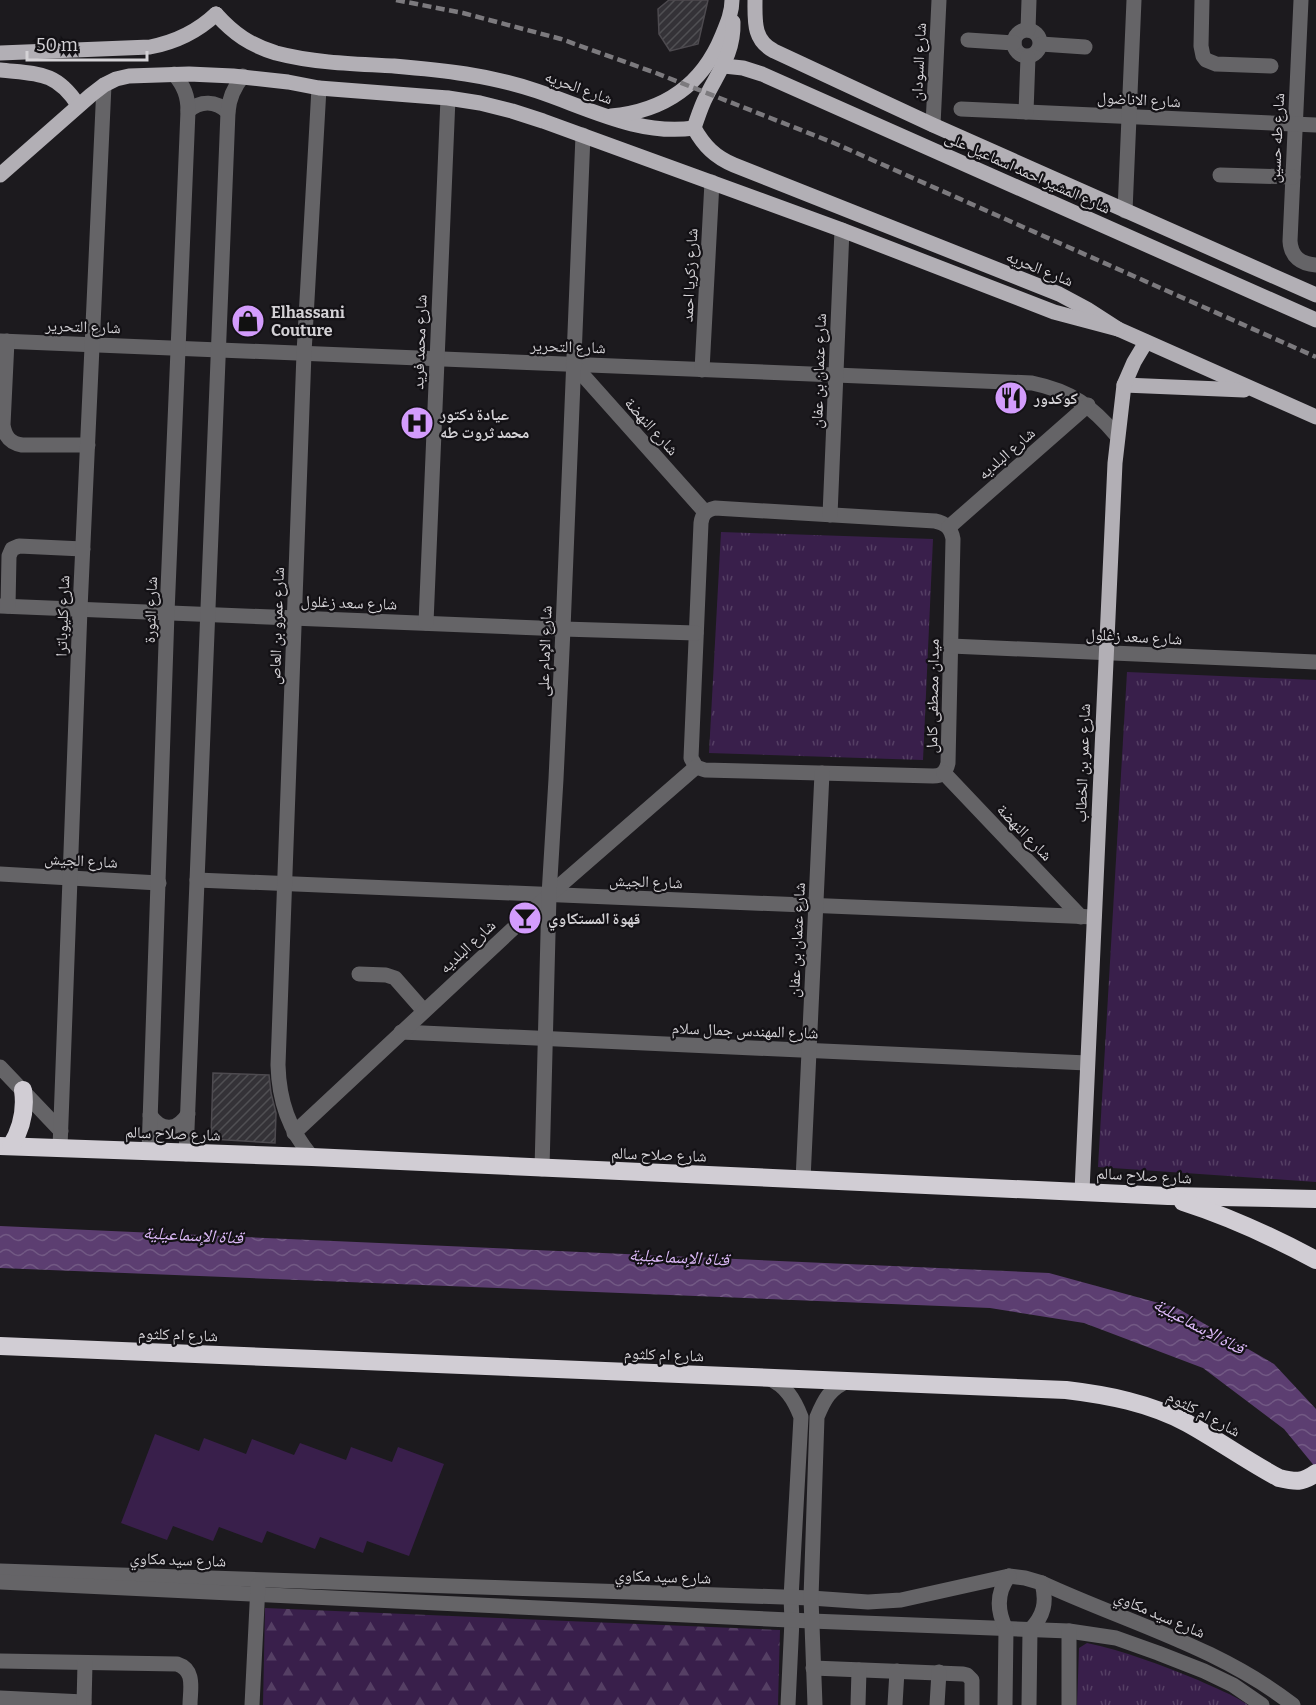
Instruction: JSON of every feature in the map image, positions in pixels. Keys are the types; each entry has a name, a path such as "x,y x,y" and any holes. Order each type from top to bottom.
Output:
{"highway":[{"path":"6,1146 21,1125 23,1090"},
{"name":"شارع صلاح سالم","path":"6,1146 60,1140 149,1152 186,1154 312,1157 1168,1196 1316,1199"},
{"path":"1168,1196 1232,1219 1316,1260"},
{"name":"شارع ام كلثوم","path":"0,1346 1066,1390 1107,1395 1147,1406 1185,1422 1279,1478 1292,1481 1311,1477"}],"main road":[{"name":"شارع المشير احمد اسماعيل على","path":"755,0 756,30 762,43 774,51 933,125 1316,295"},
{"path":"694,128 704,100 724,66 731,47 732,6"},
{"path":"608,116 650,108 687,87 710,60 732,6"},
{"name":"شارع الحريه","path":"0,53 150,47 174,41 206,24 216,7 230,29 248,41 292,57 334,63 463,72 536,90 626,123 679,130 694,128 710,151 727,162 1059,294 1118,329 1316,417"},
{"path":"288,82 292,57"},
{"path":"393,93 396,66"},
{"name":"شارع المشير احمد اسماعيل على","path":"724,66 743,68 762,74 1316,320"},
{"path":"0,70 49,77 66,88 78,105"},
{"name":"شارع الحريه","path":"0,175 78,105 104,85 129,76 174,74 243,76 319,88 448,98 512,111 583,135 842,230 1054,312 1118,329"},
{"name":"شارع عمر بن الخطاب","path":"1082,1191 1087,1063 1087,917 1117,436 1124,385 1146,342"},
{"path":"1124,385 1253,390"}],"street":[{"name":"شارع السودان","path":"933,125 939,0"},
{"path":"1028,30 1029,0"},
{"path":"1125,211 1134,0"},
{"path":"1202,0 1201,51 1206,60 1216,64 1271,66"},
{"name":"شارع طه حسين","path":"1301,0 1290,247 1292,253 1301,262 1314,265"},
{"path":"1028,30 1036,33 1041,44 1038,51 1028,57 1017,51 1014,43 1017,35 1028,30"},
{"path":"968,40 1014,43"},
{"path":"1041,44 1085,47"},
{"path":"1026,112 1028,57"},
{"name":"شارع الثورة","path":"149,1152 167,613 188,111 185,91 174,74"},
{"path":"186,1154 228,112 232,93 243,76"},
{"name":"شارع كليوباترا","path":"60,1140 80,609 104,85"},
{"name":"شارع عمرو بن العاص","path":"312,1157 294,1133 286,1117 278,1083 304,353 319,88"},
{"name":"شارع محمد فريد","path":"426,623 448,98"},
{"path":"188,111 199,104 211,103 218,104 228,112"},
{"name":"شارع الاناضول","path":"961,109 1316,125"},
{"name":"شارع الإمام على","path":"542,1169 549,895 563,629 583,135"},
{"path":"1220,175 1293,177"},
{"name":"شارع زكريا احمد","path":"702,370 712,182"},
{"name":"شارع عثمان بن عفان","path":"830,515 842,230"},
{"path":"3,341 3,425 8,440 22,445 88,445"},
{"name":"شارع التحرير","path":"3,341 1032,383 1061,391 1088,405 1117,436"},
{"name":"شارع النهضة","path":"573,364 705,512"},
{"name":"شارع البلديه","path":"949,527 1088,405"},
{"path":"696,767 691,758 701,523 705,512 715,508 935,521 942,522 949,527"},
{"name":"ميدان مصطفى كامل","path":"696,767 705,770 933,776 944,773 948,763 951,646 953,539 949,527"},
{"path":"4,606 9,556 12,549 19,546 83,549"},
{"name":"شارع سعد زغلول","path":"4,606 696,633"},
{"name":"شارع سعد زغلول","path":"951,646 1316,662"},
{"name":"شارع البلديه","path":"294,1133 549,895 696,767"},
{"name":"شارع عثمان بن عفان","path":"803,1180 822,773"},
{"name":"شارع النهضة","path":"944,773 1087,917"},
{"name":"شارع الجيش","path":"0,874 159,883"},
{"name":"شارع الجيش","path":"197,880 1087,917"},
{"path":"359,974 386,975 395,978 424,1011"},
{"name":"شارع المهندس جمال سلام","path":"401,1032 1087,1063"},
{"path":"0,1067 23,1090 60,1140"},
{"path":"150,1115 161,1126 169,1127 177,1126 188,1114"},
{"path":"768,1378 779,1383 789,1393 801,1417 791,1598 788,1705"},
{"path":"815,1705 811,1599 817,1417 829,1394 838,1385 848,1381"},
{"name":"شارع سيد مكاوي","path":"0,1571 868,1602 901,1600 1009,1576 1042,1583 1209,1654 1270,1687 1293,1705"},
{"path":"1005,1705 1006,1629 998,1606 1004,1582 1009,1576"},
{"path":"252,1705 259,1580"},
{"name":"شارع سيد مكاوي","path":"0,1582 811,1621 1069,1630 1116,1638 1168,1657 1204,1671 1262,1705"},
{"path":"1029,1705 1030,1630 1043,1613 1045,1603 1042,1583"},
{"path":"1069,1630 1069,1705"},
{"path":"0,1661 177,1664 187,1669 191,1679 190,1705"},
{"path":"0,1698 84,1703 85,1663"},
{"path":"813,1668 963,1674 970,1677 973,1683 972,1705"},
{"path":"858,1705 859,1670"},
{"path":"895,1705 897,1671"},
{"path":"937,1705 939,1672"}],"green space":[{"path":"721,532 933,539 923,760 709,753"},
{"path":"1127,672 1316,680 1316,1182 1098,1167"},
{"path":"155,1434 199,1451 204,1438 246,1454 252,1439 294,1455 300,1443 346,1460 351,1447 392,1462 398,1447 444,1464 409,1556 367,1541 363,1553 320,1537 315,1549 267,1531 262,1543 219,1527 213,1541 173,1526 167,1540 121,1523"},
{"path":"265,1608 780,1630 778,1705 263,1705"},
{"path":"1087,1643 1129,1654 1170,1669 1223,1691 1248,1705 1077,1705 1079,1648"}],"water":[{"name":"قناة الإسماعيلية","path":"0,1226 1049,1273 1177,1308 1274,1364 1316,1409 1316,1468 1284,1429 1203,1368 1084,1323 990,1308 0,1268"}],"building":[{"path":"669,0 708,0 698,44 670,51 659,34 658,9"},
{"path":"213,1073 269,1075 276,1113 275,1143 211,1139"}],"railway":[{"path":"396,0 463,13 561,39 656,73 834,143 1316,357"}],"place":[{"name":"Elhassani Couture","path":"248,321"},
{"name":"كوكدور","path":"1011,398"},
{"name":"عيادة دكتور محمد ثروت طه","path":"417,423"},
{"name":"قهوة المستكاوي","path":"525,918"}]}
